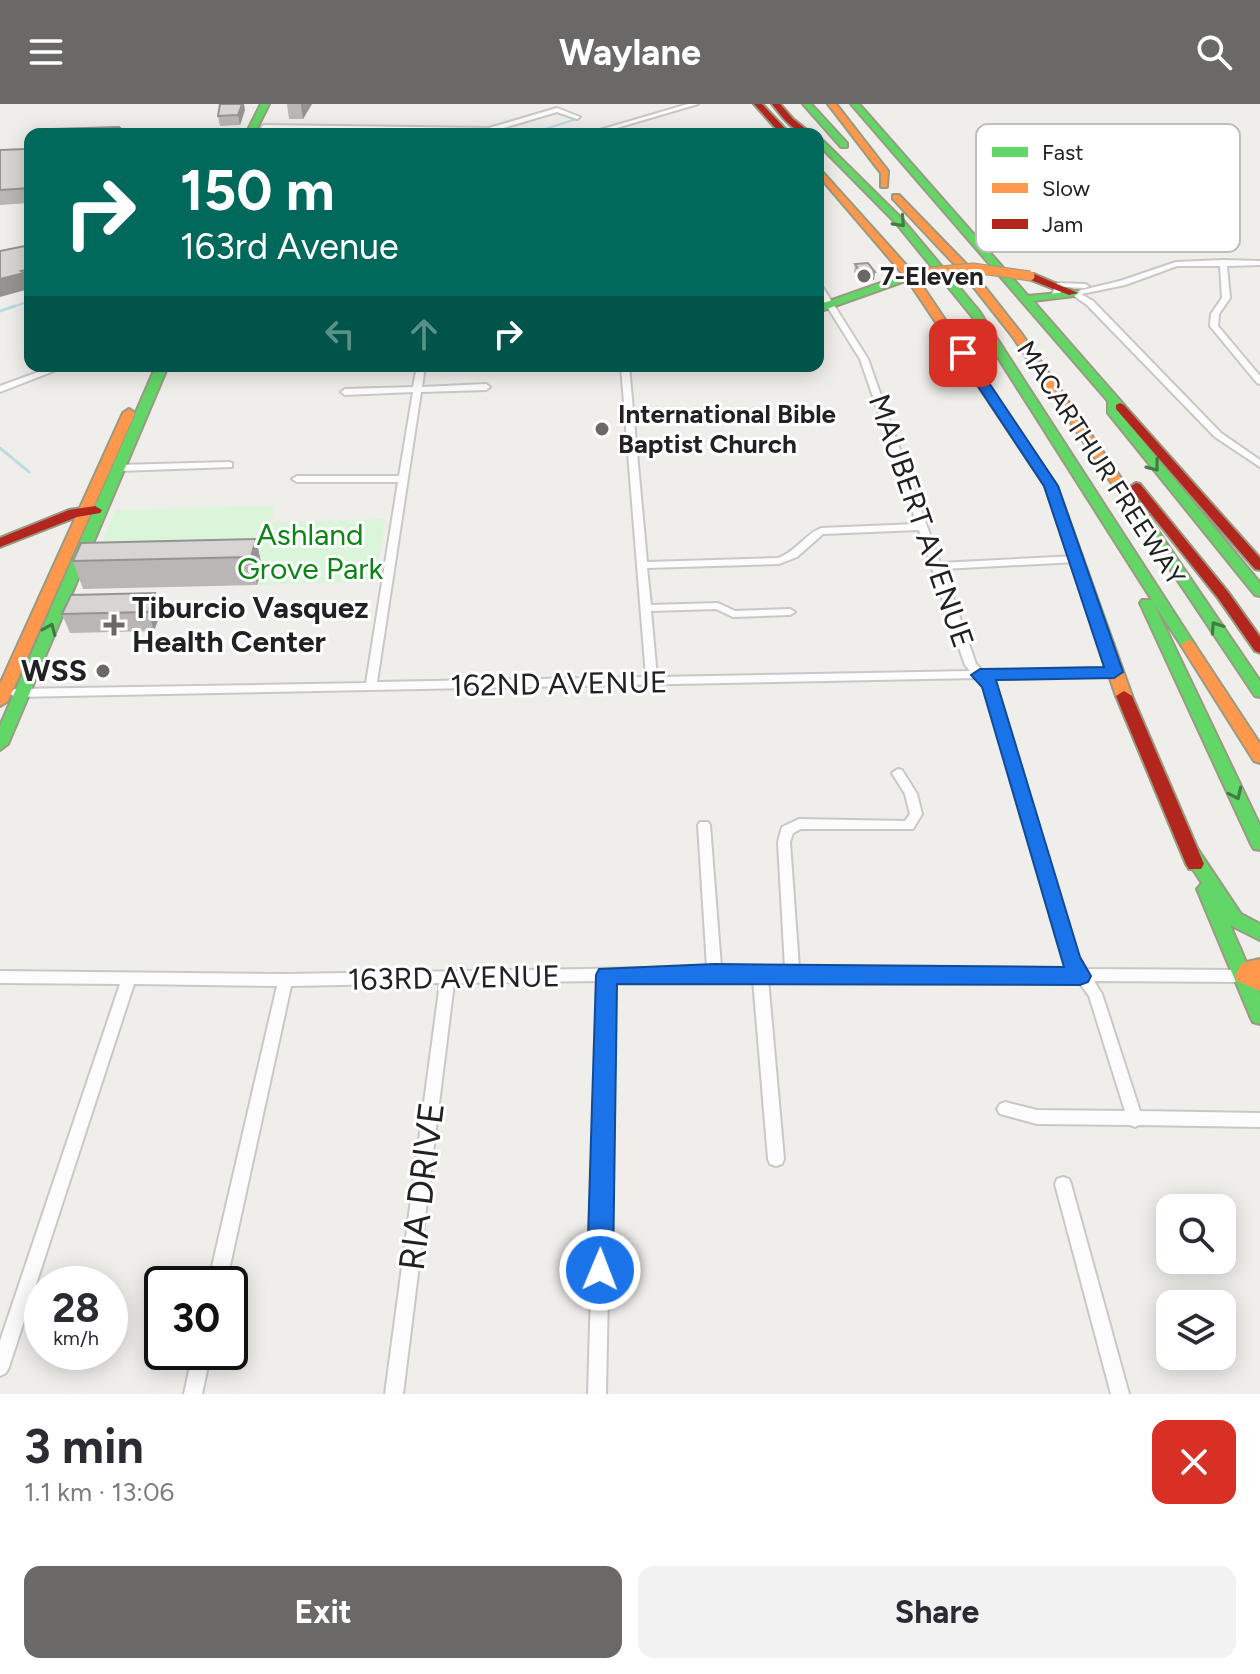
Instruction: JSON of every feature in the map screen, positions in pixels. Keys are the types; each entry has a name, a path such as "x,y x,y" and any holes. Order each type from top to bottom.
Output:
{"main road":[{"path":"259,128 265,104"},
{"path":"260,128 274,104"},
{"path":"758,104 780,128"},
{"path":"776,104 800,128"},
{"name":"MACARTHUR FREEWAY","path":"788,104 807,128"},
{"name":"MACARTHUR FREEWAY","path":"807,104 934,234 974,280 1059,397 1260,692"},
{"path":"832,104 885,173 884,185"},
{"path":"861,107 876,131 976,242"},
{"name":"MACARTHUR FREEWAY","path":"824,147 899,221 959,292 1025,387 1260,757"},
{"path":"824,176 915,275 1043,472 1057,500 1114,672 1191,853 1252,980"},
{"path":"985,252 1113,402 1125,410 1260,566"},
{"path":"824,307 915,275 973,268 1030,276 1063,291"},
{"path":"1026,299 1063,291"},
{"path":"0,744 23,693 147,372"},
{"path":"2,697 93,510 118,468 159,372"},
{"path":"1059,397 1113,456 1223,595 1260,648"},
{"path":"1113,402 1112,411 1158,471 1260,592"},
{"path":"0,543 93,510"},
{"path":"1140,568 1137,581 1260,844"},
{"path":"1191,853 1235,919 1260,933"},
{"path":"1260,967 1249,968 1260,1016"}],"street":[{"path":"610,128 695,104"},
{"path":"495,128 556,107 577,117"},
{"path":"1223,262 1226,298 1215,314 1214,326 1260,381"},
{"path":"1063,291 1101,287 1176,264 1260,263"},
{"path":"1063,291 1101,287"},
{"path":"1090,303 1101,287"},
{"path":"1063,291 1090,303 1218,435 1260,464"},
{"name":"MAUBERT AVENUE","path":"824,307 864,359 971,665 990,685 1070,958 1095,994 1135,1120"},
{"path":"0,387 47,372"},
{"path":"371,687 420,372"},
{"path":"625,372 652,682"},
{"path":"345,392 486,387"},
{"path":"118,468 229,465"},
{"path":"297,479 403,479"},
{"path":"641,565 779,561 800,553 812,536 821,531 923,527"},
{"path":"937,566 1077,559"},
{"path":"645,608 718,606 733,614 790,612"},
{"name":"162ND AVENUE","path":"2,697 23,693 1114,672"},
{"path":"792,974 784,842 787,830 799,824 909,826 916,814 911,794 898,773"},
{"path":"704,825 714,973"},
{"name":"163RD AVENUE","path":"0,977 285,980 714,973 1252,980"},
{"path":"760,974 776,1159"},
{"path":"597,1394 607,975"},
{"path":"0,1367 129,978"},
{"name":"RIA DRIVE","path":"394,1394 448,978"},
{"path":"221,1266 285,980"},
{"path":"1005,1109 1037,1117 1260,1120"},
{"path":"1063,1184 1120,1394"},
{"path":"193,1394 198,1370"}],"green space":[{"name":"Ashland Grove Park","path":"275,506 271,522 385,519 376,582 257,585 264,558 94,563 115,510"}],"building":[{"path":"220,104 242,104 238,115 218,116"},
{"path":"24,149 24,188 0,190 0,150"},
{"path":"24,246 24,270 21,271 24,273 0,279 0,251"},
{"path":"868,263 875,272 861,273 855,264"},
{"path":"256,539 251,557 73,561 81,543"},
{"path":"155,593 148,612 62,614 71,595"}],"waterway":[{"path":"548,128 576,119"},
{"path":"0,311 24,303"},
{"path":"0,448 29,472"}],"traffic: fast":[{"path":"253,128 265,104"},
{"path":"807,104 844,145"},
{"path":"855,104 976,242"},
{"path":"824,145 899,221 975,313 1188,645"},
{"path":"984,252 1120,407"},
{"path":"824,307 918,273"},
{"path":"1026,299 1074,293"},
{"path":"0,744 159,372"},
{"path":"1113,402 1112,411 1260,592"},
{"path":"1132,503 1260,692"},
{"path":"1147,603 1260,844"},
{"path":"1191,853 1235,919 1260,933"},
{"path":"1206,889 1260,1016"}],"traffic: slow":[{"path":"832,104 885,173 884,185"},
{"path":"824,177 911,277 1051,486 1124,696"},
{"path":"896,197 965,269 1017,335 1132,503"},
{"path":"919,273 973,268 1030,276"},
{"path":"0,701 129,413"},
{"path":"1188,645 1260,757"},
{"path":"1260,967 1249,968 1244,976 1260,983"}],"traffic: jam":[{"path":"758,104 780,128"},
{"path":"776,104 800,128"},
{"path":"1030,276 1073,293"},
{"path":"1120,407 1260,566"},
{"path":"1136,487 1223,595 1260,648"},
{"path":"0,543 74,513 95,510"},
{"path":"1124,696 1195,864"}],"place":[{"name":"7-Eleven","path":"864,276"},
{"name":"International Bible Baptist Church","path":"602,429"},
{"name":"Tiburcio Vasquez Health Center","path":"114,625"},
{"name":"WSS","path":"103,671"}],"route":[{"path":"600,1270 607,975 1080,976 1070,958 990,685 980,675 1114,672 1051,486 963,353"}]}
